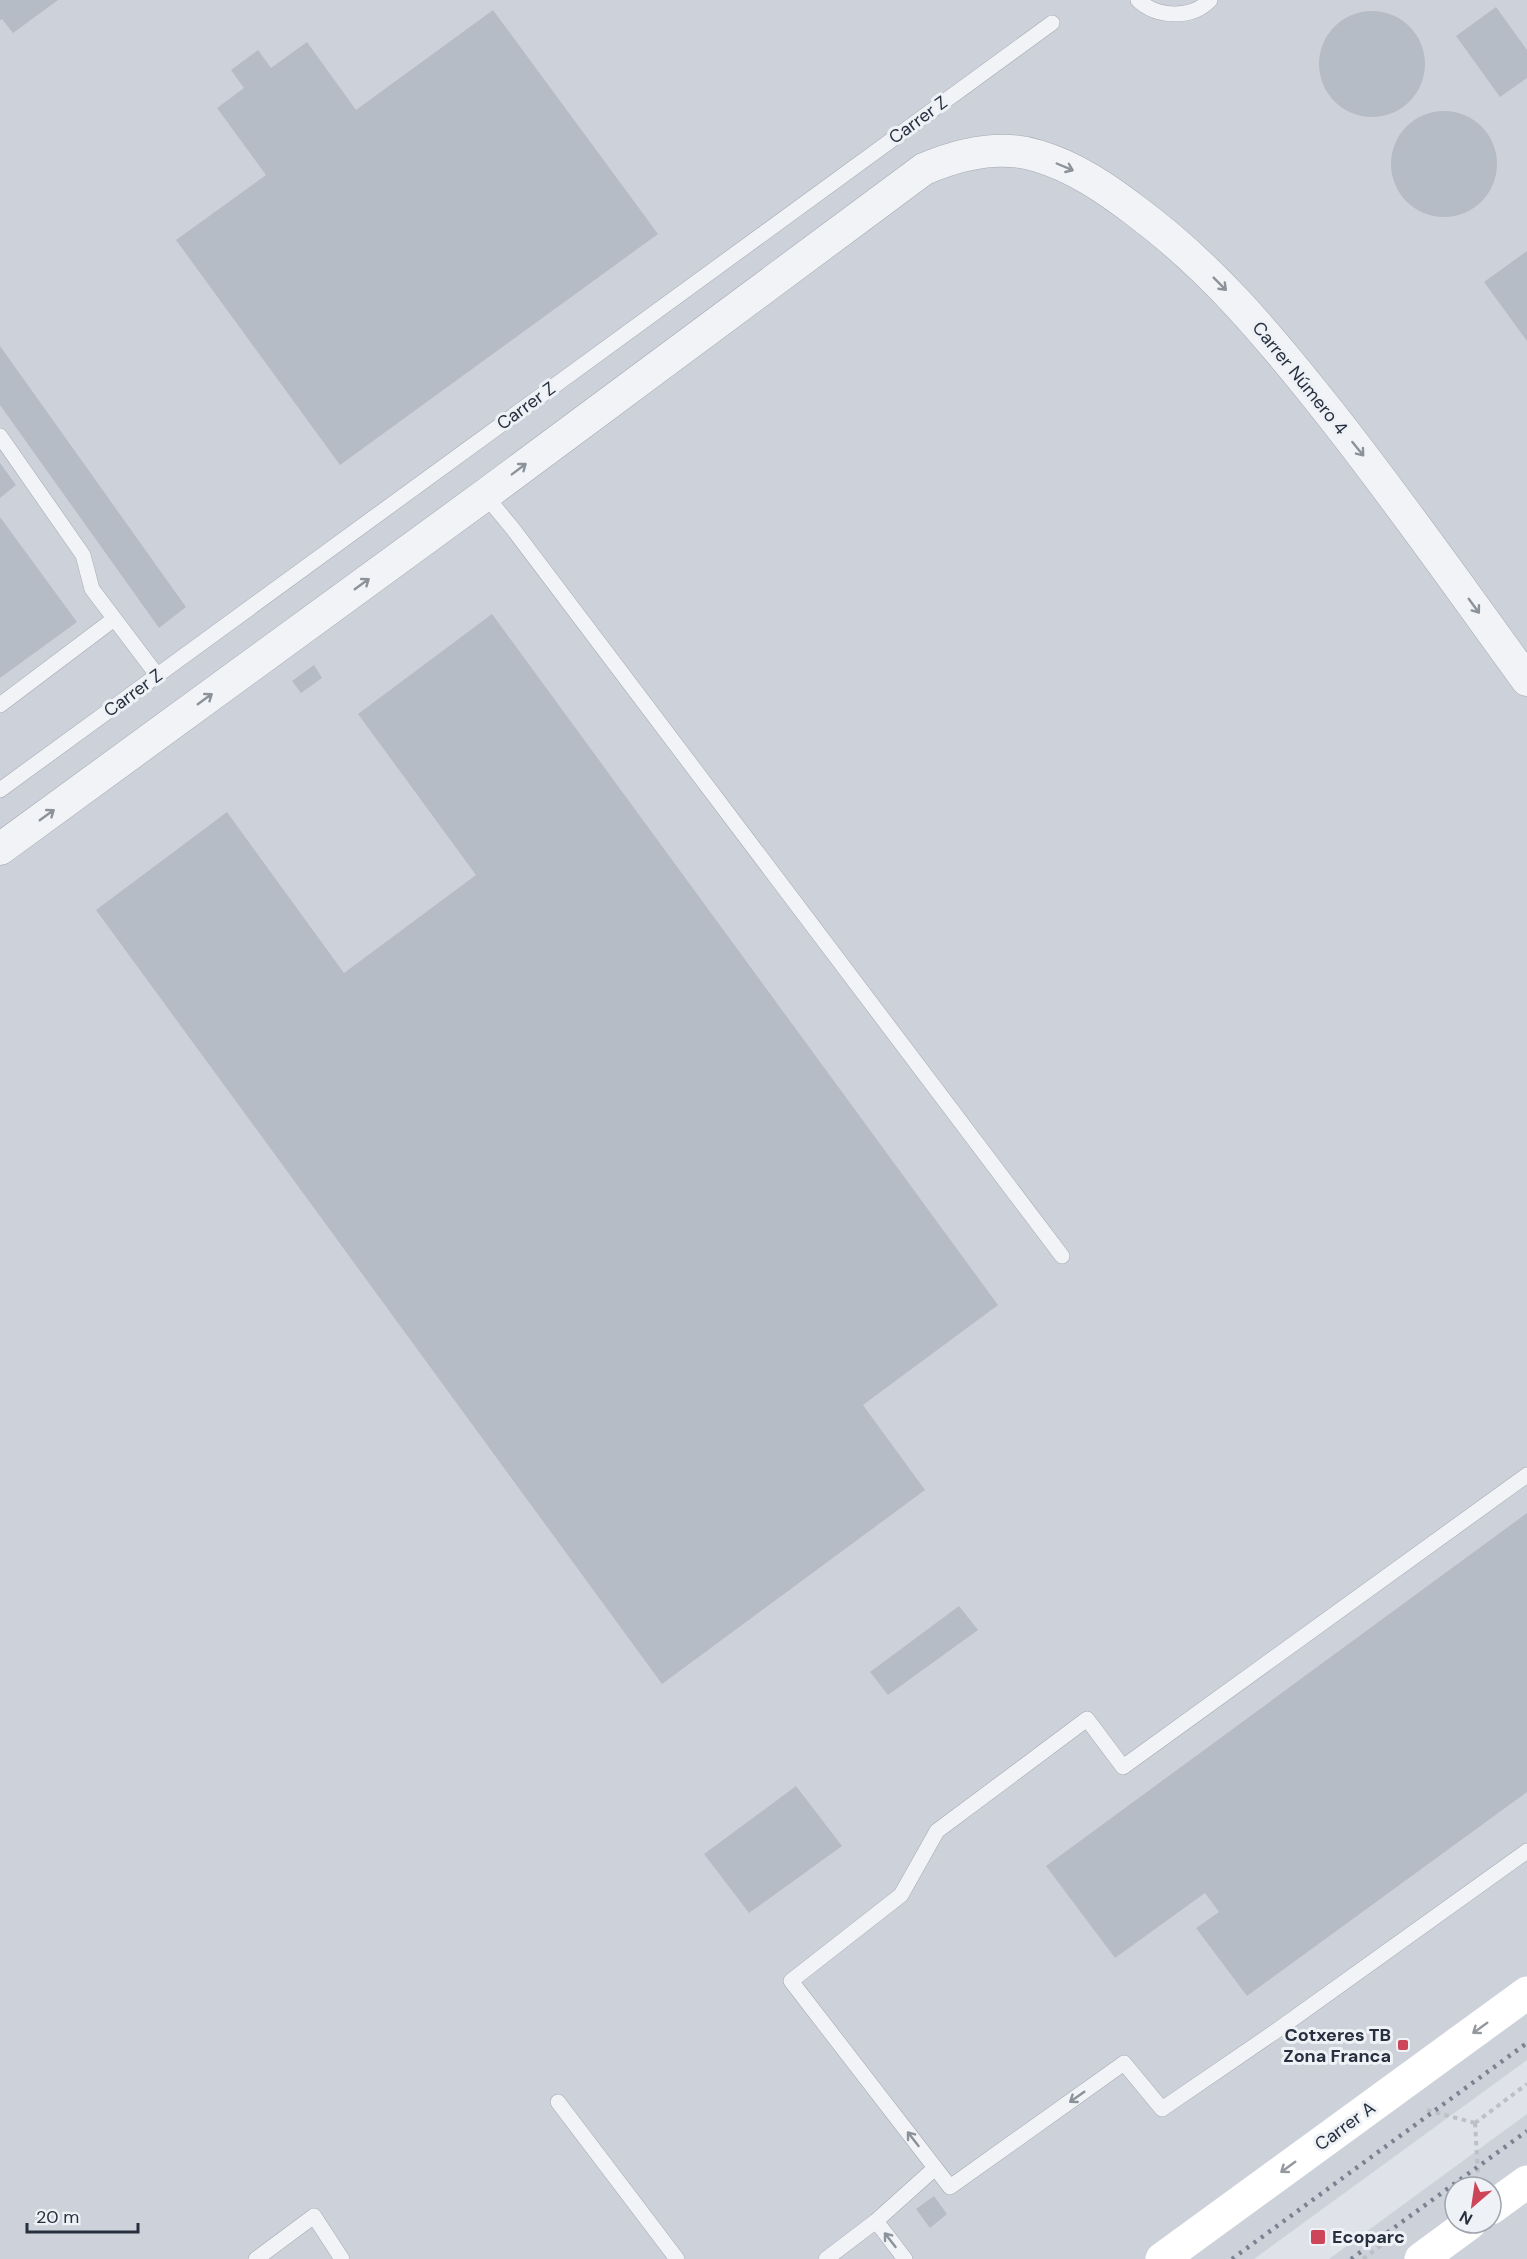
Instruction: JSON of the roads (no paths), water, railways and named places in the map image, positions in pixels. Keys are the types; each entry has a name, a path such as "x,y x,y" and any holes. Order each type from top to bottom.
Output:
{"main road":[{"name":"Carrer A","path":"1162,2259 1527,1993"},
{"path":"1503,2199 1527,2182"},
{"path":"1421,2259 1454,2235"}],"street":[{"name":"Carrer Número 4","path":"485,495 924,169 949,158 976,152 1009,151 1038,156 1088,179 1149,221 1191,254 1218,282 1270,338 1374,468 1527,680"},
{"path":"0,849 485,495"}],"lane":[{"path":"1138,0 1158,11 1174,14 1191,12 1210,0"},
{"name":"Carrer Z","path":"0,790 1052,23"},
{"path":"0,436 83,555 92,589 157,675"},
{"path":"485,495 513,528 1062,1256"},
{"path":"0,705 114,620"},
{"path":"1527,1475 1123,1767 1087,1719 937,1831 901,1895 791,1981 950,2187 1124,2063 1161,2109 1276,2031 1527,1851"},
{"path":"558,2102 677,2259"},
{"path":"826,2259 876,2221 935,2168"},
{"path":"256,2259 314,2216 342,2259"},
{"path":"876,2221 905,2259"}],"railway":[{"path":"1232,2259 1527,2043"},
{"path":"1351,2259 1527,2131"}],"place":[{"name":"Cotxeres TB Zona Franca","path":"1403,2045"},
{"name":"Ecoparc","path":"1318,2237"}]}
